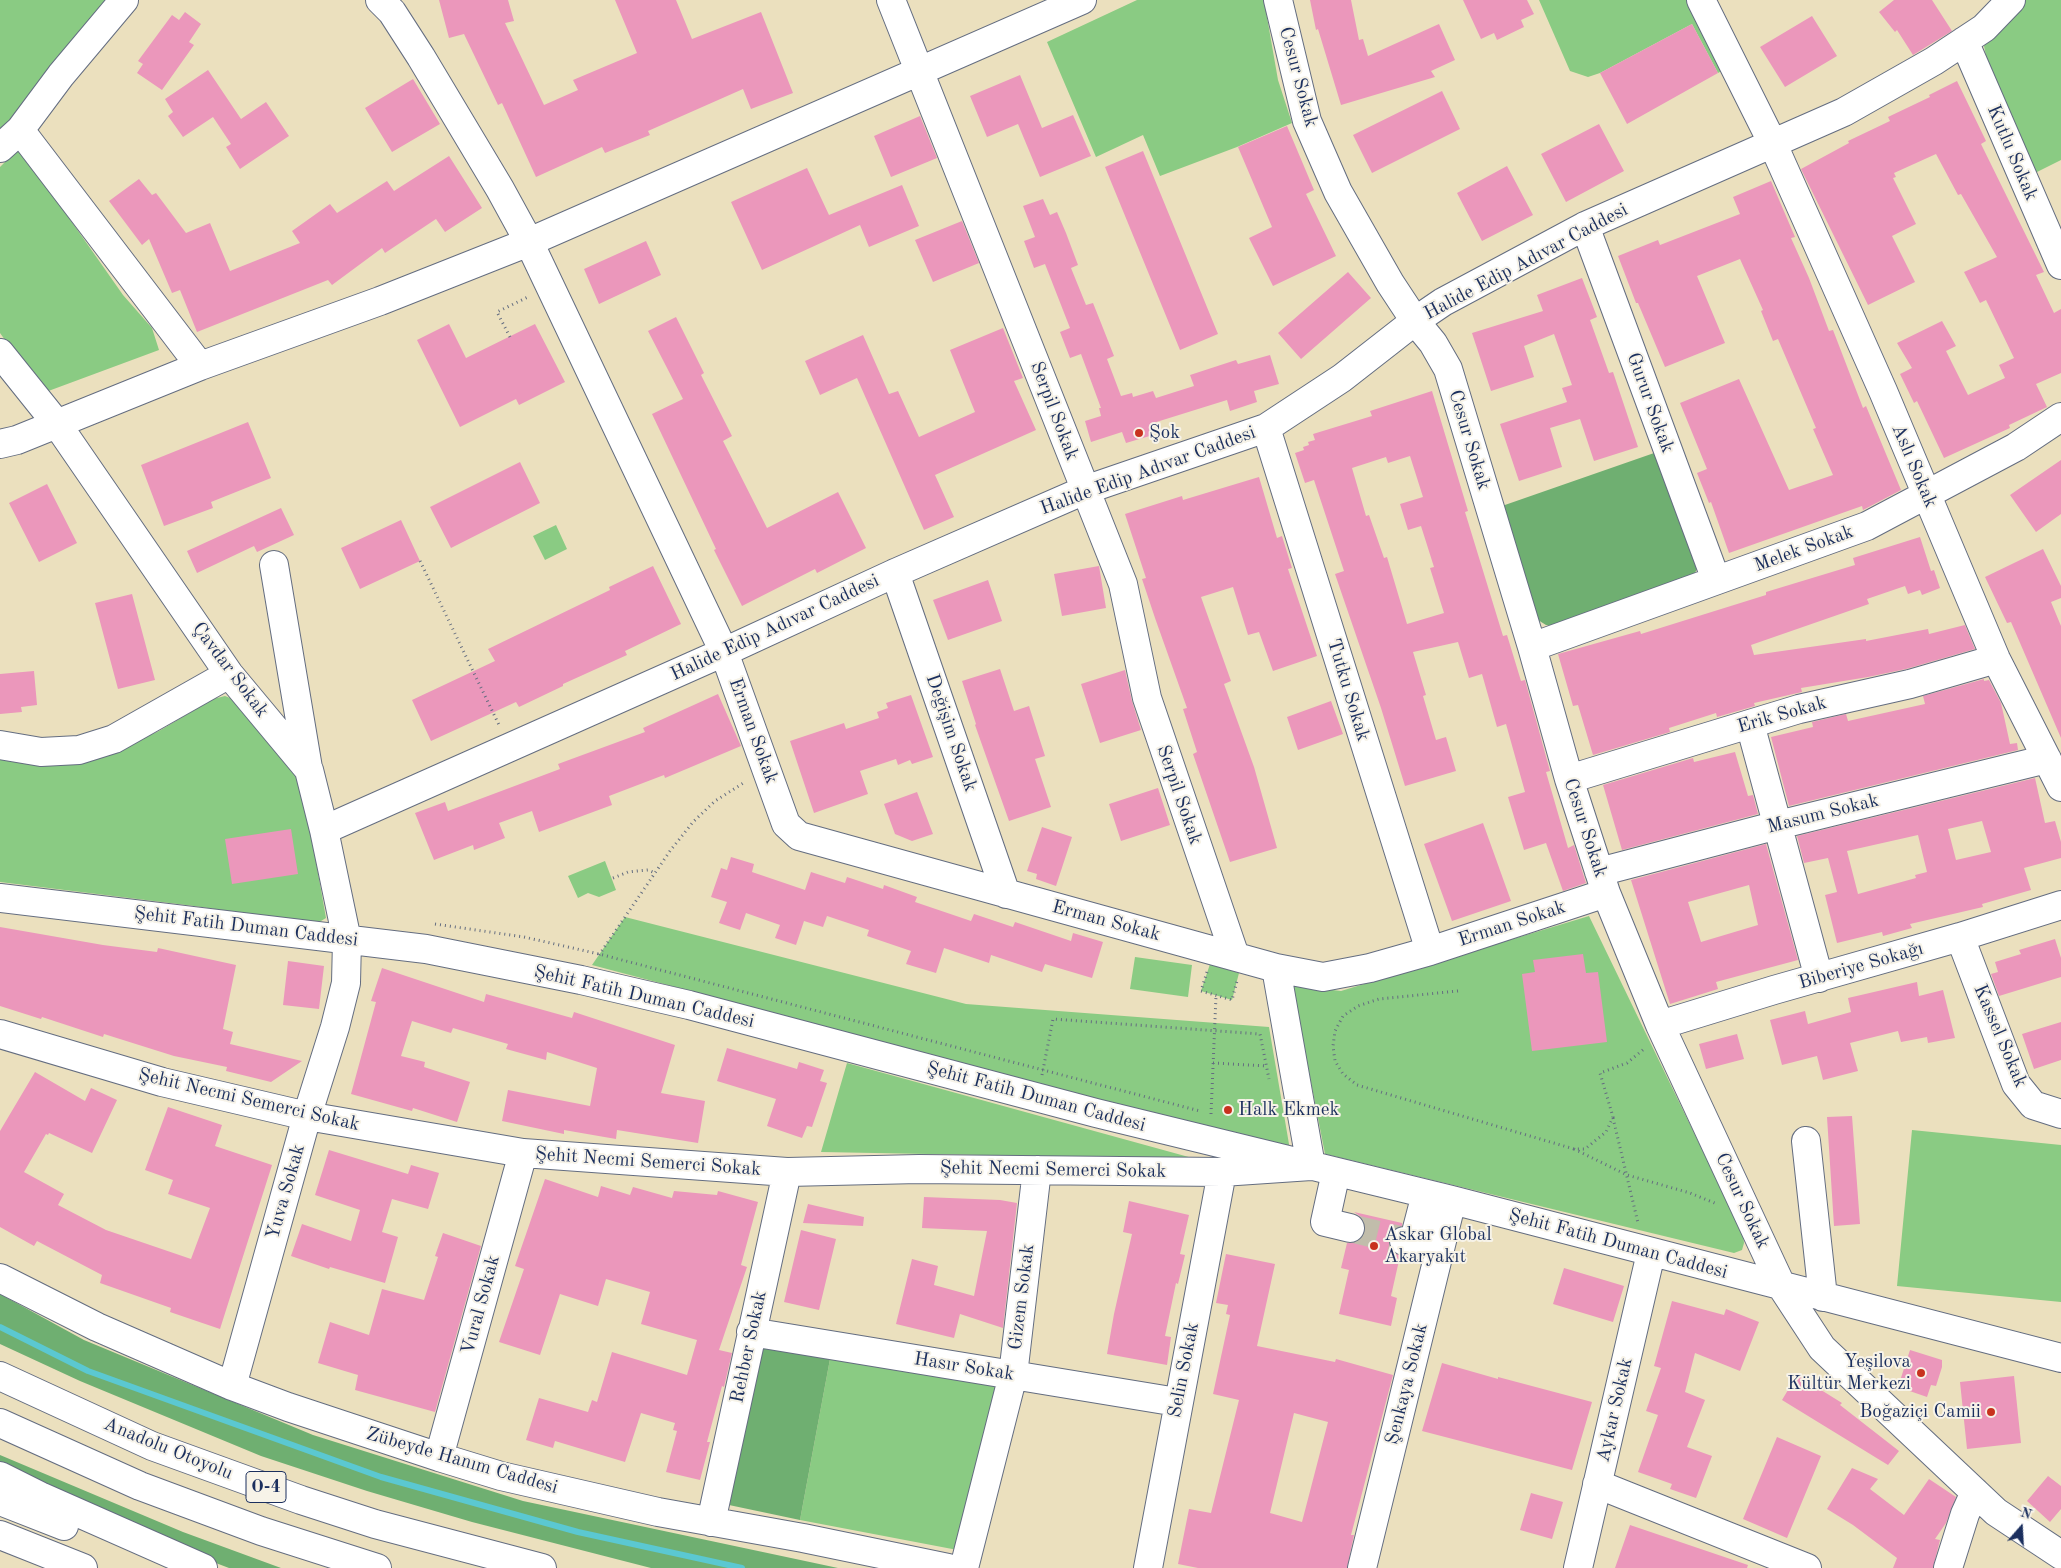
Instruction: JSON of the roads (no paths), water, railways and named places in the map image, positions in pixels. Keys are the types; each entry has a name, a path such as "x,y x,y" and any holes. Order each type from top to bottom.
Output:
{"main road":[{"path":"0,148 20,130 61,75 124,0"},
{"name":"Erman Sokak","path":"380,0 392,12 421,57 500,189 529,242 724,652 786,824 799,836 1276,968 1323,977 1370,968 1430,951 1603,883"},
{"name":"Serpil Sokak","path":"891,0 1123,584 1147,698 1230,955"},
{"path":"0,444 17,440 200,366 380,301 529,242 1082,0"},
{"name":"Cesur Sokak","path":"1278,0 1307,121 1338,192 1390,283 1415,321 1433,342 1448,369 1532,647 1569,779 1603,883 1660,1025 1782,1287 1822,1348 1996,1512 2061,1555"},
{"name":"Aslı Sokak","path":"1702,0 1772,142 1883,391 1996,659 2061,787"},
{"name":"Halide Edip Adıvar Caddesi","path":"324,830 724,652 895,573 1085,490 1266,428 1342,378 1415,321 1443,302 1585,226 1772,142 1844,112 1964,42 1984,28 2011,0"},
{"name":"Kutlu Sokak","path":"1964,42 2061,265"},
{"path":"20,130 200,366"},
{"name":"Gurur Sokak","path":"1585,226 1716,580"},
{"name":"Çavdar Sokak","path":"0,353 57,424 229,674 308,770 324,830 347,940"},
{"name":"Melek Sokak","path":"1532,647 1867,526 2016,447 2061,418"},
{"name":"Tutku Sokak","path":"1266,428 1430,951"},
{"path":"274,565 308,770"},
{"name":"Değişim Sokak","path":"895,573 1006,894"},
{"name":"Erik Sokak","path":"1569,779 1799,708 1910,684 1996,659"},
{"path":"0,745 41,752 79,750 114,739 229,674"},
{"path":"1750,724 1819,978"},
{"name":"Masum Sokak","path":"1603,883 1778,825 2047,759"},
{"name":"Şehit Fatih Duman Caddesi","path":"0,898 426,949 581,980 689,1005 1037,1098 1439,1197 1823,1298 2061,1358"},
{"name":"Biberiye Sokağı","path":"1660,1025 1960,938 2061,905"},
{"name":"Kassel Sokak","path":"1960,938 2016,1084 2033,1105 2061,1114"},
{"name":"Yuva Sokak","path":"232,1386 307,1116 336,1027 346,983 347,940"},
{"path":"1276,968 1293,1068 1323,1169 1325,1222 1350,1228"},
{"name":"Şehit Necmi Semerci Sokak","path":"0,1034 162,1082 307,1116 523,1153 787,1172 919,1169 1222,1172 1323,1169"},
{"path":"1806,1141 1823,1298"},
{"name":"Vural Sokak","path":"439,1457 523,1153"},
{"name":"Gizem Sokak","path":"964,1568 1013,1375 1038,1170"},
{"name":"Rehber Sokak","path":"711,1522 787,1172"},
{"name":"Selin Sokak","path":"1148,1568 1222,1172"},
{"path":"1404,1241 1413,1244 1439,1197"},
{"name":"Şenkaya Sokak","path":"1362,1568 1439,1197"},
{"name":"Aykar Sokak","path":"1578,1568 1648,1252"},
{"name":"Zübeyde Hanım Caddesi","path":"0,1278 97,1327 232,1386 297,1410 439,1457 519,1480 658,1512 948,1568"},
{"name":"Hasır Sokak","path":"752,1332 1178,1402"},
{"name":"Anadolu Otoyolu","path":"0,1376 152,1446 302,1500 376,1524 542,1568"},
{"name":"O-4","path":"0,1423 140,1486 261,1531 378,1568"},
{"path":"0,1476 40,1496 202,1568"},
{"path":"1598,1484 1807,1568"},
{"path":"1948,1568 1965,1514 1975,1492"},
{"path":"0,1500 168,1568"},
{"path":"0,1535 83,1568"}],"waterway":[{"path":"0,1327 88,1371 381,1477 578,1532 742,1568"}],"tunnel":[{"path":"1350,1228 1404,1241"}],"place":[{"name":"Şok","path":"1139,433"},
{"name":"Halk Ekmek","path":"1228,1110"},
{"name":"Askar Global Akaryakıt","path":"1374,1246"},
{"name":"Yeşilova Kültür Merkezi","path":"1921,1373"},
{"name":"Boğaziçi Camii","path":"1991,1412"}]}
